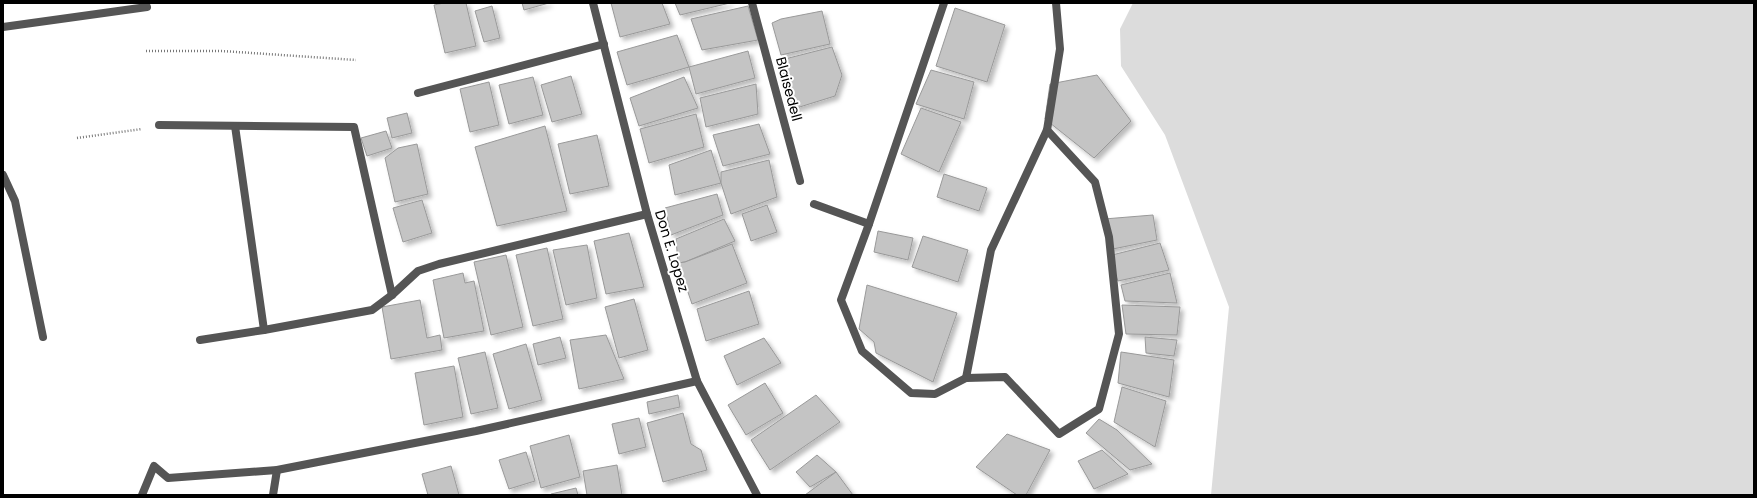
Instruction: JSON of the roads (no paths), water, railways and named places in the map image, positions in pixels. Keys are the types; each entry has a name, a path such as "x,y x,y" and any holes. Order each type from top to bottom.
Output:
{"street":[{"name":"Don E. Lopez","path":"593,3 647,214 697,381 757,495"},
{"name":"Blaisedell","path":"752,3 800,181"},
{"path":"944,3 869,224 840,300 862,351 912,393 935,394 966,378 1005,376 1059,434 1099,409 1119,334 1109,238 1095,182 1047,130"},
{"path":"966,378 991,250 1047,130 1060,48 1056,3"},
{"path":"3,27 147,7"},
{"path":"418,93 604,44"},
{"path":"159,125 354,127 392,295"},
{"path":"235,126 264,330"},
{"path":"3,175 15,201 43,337"},
{"path":"814,204 869,224"},
{"path":"200,340 372,310 392,295 418,271 439,264 647,214"},
{"path":"142,495 154,466 168,478 277,470 476,431 697,381"},
{"path":"273,495 277,470"}]}
